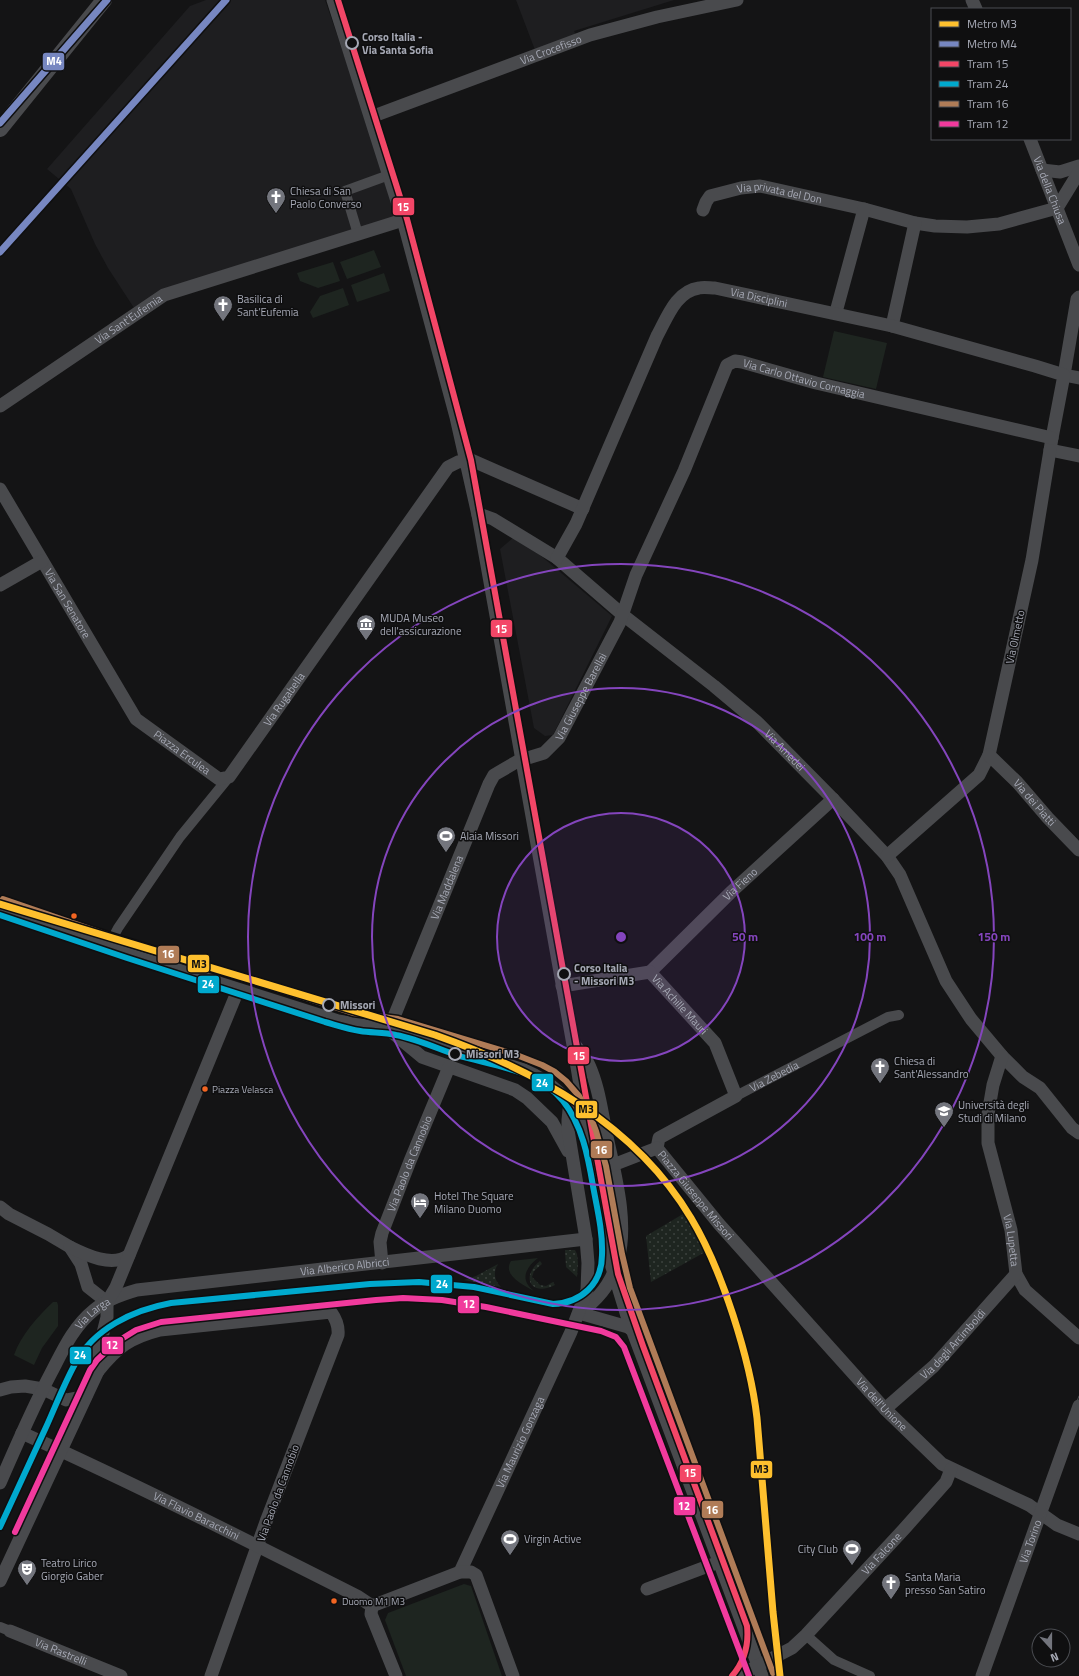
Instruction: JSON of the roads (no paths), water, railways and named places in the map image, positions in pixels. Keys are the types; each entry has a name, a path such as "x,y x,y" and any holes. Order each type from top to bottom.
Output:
{"street":[{"path":"0,129 104,0"},
{"path":"333,0 403,220 466,460 478,515 577,1067 608,1254 613,1275 631,1329 720,1562 757,1673"},
{"name":"Via Crocefisso","path":"371,117 590,35 657,17 736,0"},
{"name":"Via della Chiusa","path":"1030,140 1079,265"},
{"path":"1042,170 1060,172 1079,166"},
{"path":"1057,208 1079,172"},
{"path":"358,234 345,191 389,175"},
{"name":"Via privata del Don","path":"703,210 710,196 741,188 760,186 864,209 915,223 967,227 999,224 1057,208"},
{"path":"836,312 864,209"},
{"name":"Via Sant'Eufemia","path":"0,406 164,295 403,220"},
{"path":"892,326 915,223"},
{"name":"Via Disciplini","path":"557,558 583,509 657,336 672,307 682,296 698,288 715,288 836,312 1079,378"},
{"name":"Via Olmetto","path":"887,856 979,775 989,755 1032,560 1051,444 1077,299 1079,297"},
{"name":"Via Carlo Ottavio Cornaggia","path":"623,615 636,574 684,471 727,365 735,361 1051,444 1079,456"},
{"path":"466,460 485,466 583,509"},
{"name":"Via Rugabella","path":"108,948 118,928 180,838 229,777 448,468 458,462 466,460"},
{"name":"Via San Senatore","path":"0,489 136,719"},
{"name":"Via Amedei","path":"478,515 493,519 557,558 623,615 714,686 757,722 833,799 887,856 900,875 908,890 946,981 971,1019 1002,1056 1023,1077 1040,1088 1072,1128 1079,1132"},
{"path":"0,585 42,561"},
{"name":"Via Giuseppe Barellai","path":"521,760 544,753 559,738 623,615"},
{"name":"Piazza Erculea","path":"136,719 219,779 229,777"},
{"name":"Via dei Piatti","path":"989,755 1017,782 1048,818 1079,850"},
{"name":"Via Maddalena","path":"389,1029 489,784 494,775 518,760 521,760"},
{"name":"Via Fieno","path":"650,972 730,893 833,799"},
{"path":"0,911 108,948 338,1021 389,1029 534,1074 557,1090 570,1104 578,1115 590,1145"},
{"name":"Via Achille Mauri","path":"562,986 650,972 715,1043 736,1096"},
{"path":"70,1247 81,1264 88,1288 107,1302 116,1287 238,990"},
{"name":"Via Zebedia","path":"657,1148 659,1138 888,1017 899,1015"},
{"path":"389,1029 422,1057 510,1088 527,1098 552,1122 571,1157"},
{"path":"572,1041 589,1064 596,1085 613,1165 621,1216 621,1241 618,1259 613,1275 598,1297 579,1313"},
{"name":"Via Lupetta","path":"1002,1056 993,1085 988,1114 988,1143 1011,1230 1016,1274 1026,1290 1079,1338"},
{"name":"Via Paolo da Cannobio","path":"382,1263 380,1242 382,1233 410,1161 450,1067"},
{"path":"577,1067 568,1120 571,1157 586,1239 588,1263 588,1290 579,1313"},
{"name":"Piazza Giuseppe Missori","path":"613,1165 657,1148 719,1224 752,1259"},
{"path":"0,1206 9,1214 83,1253 104,1259 120,1260 129,1255"},
{"name":"Via Alberico Albricci","path":"107,1302 121,1294 138,1290 586,1239"},
{"name":"Via dell'Unione","path":"752,1259 885,1409 942,1464 1029,1505 1057,1525 1079,1534"},
{"name":"Via degli Arcimboldi","path":"885,1409 934,1366 1016,1274"},
{"name":"Via Larga","path":"0,1581 98,1371 98,1353 107,1317 107,1302"},
{"name":"Via Larga","path":"0,1483 43,1388 67,1341 75,1330 95,1309 107,1302"},
{"name":"Via Paolo da Cannobio","path":"98,1371 113,1353 130,1340 160,1330 331,1312 337,1324 338,1335 258,1546 211,1676"},
{"path":"579,1313 631,1329"},
{"name":"Via Maurizio Gonzaga","path":"460,1572 579,1313"},
{"path":"6,1388 24,1386 43,1388 66,1400 86,1396"},
{"name":"Via Torino","path":"982,1676 1079,1406"},
{"path":"22,1433 61,1450"},
{"name":"Via Flavio Baracchini","path":"61,1450 258,1546 357,1596 372,1606"},
{"name":"Via Falcone","path":"738,1676 757,1673 792,1648 806,1635 946,1482 951,1468"},
{"path":"647,1589 720,1562"},
{"path":"396,1676 371,1614 372,1606 460,1572 471,1572 476,1575 513,1676"},
{"name":"Via Rastrelli","path":"5,1629 121,1676"},
{"path":"806,1635 834,1660 870,1676"}],"tram line":[{"name":"15","path":"338,0 407,219 471,460 618,1274 643,1346 747,1626 747,1646 743,1659 732,1676"},
{"name":"16","path":"3,899 111,936 353,1013 398,1019 514,1054 542,1065 555,1072 566,1081 579,1096 589,1113 596,1131 606,1166 622,1254 630,1288 773,1673"},
{"name":"24","path":"0,915 325,1022 364,1032 392,1034 456,1055 528,1075 553,1090 570,1110 580,1131 589,1163 602,1238 601,1265 594,1283 581,1296 563,1303 553,1304 474,1287 419,1282 370,1284 171,1303 157,1306 129,1316 103,1331 92,1341 75,1364 0,1527"},
{"name":"12","path":"15,1532 90,1370 97,1360 115,1343 136,1330 161,1322 403,1298 442,1300 486,1307 601,1331 616,1337 624,1347 749,1676"},
{"path":"978,1676 1079,1396"},
{"path":"1011,1605 1079,1418"},
{"path":"986,1676 1001,1633"}],"metro line":[{"name":"M4","path":"0,123 107,0"},
{"name":"M4","path":"0,252 226,0"},
{"name":"M3","path":"0,904 435,1035 472,1049 545,1083 580,1104 612,1128 641,1155 668,1185 691,1218 704,1241 715,1265 737,1328 751,1379 757,1418 773,1612 780,1676"}],"place":[{"name":"Corso Italia - Via Santa Sofia","path":"352,43"},
{"name":"Chiesa di San Paolo Converso","path":"276,214"},
{"name":"Basilica di Sant’Eufemia","path":"223,322"},
{"name":"MUDA Museo dell'assicurazione","path":"366,641"},
{"name":"Alaia Missori","path":"446,853"},
{"name":"Corso Italia - Missori M3","path":"564,974"},
{"name":"Missori","path":"329,1005"},
{"name":"Missori M3","path":"455,1054"},
{"name":"Chiesa di Sant'Alessandro","path":"880,1084"},
{"name":"Piazza Velasca","path":"205,1089"},
{"name":"Università degli Studi di Milano","path":"944,1128"},
{"name":"Hotel The Square Milano Duomo","path":"420,1219"},
{"name":"Virgin Active","path":"510,1556"},
{"name":"City Club","path":"852,1566"},
{"name":"Teatro Lirico Giorgio Gaber","path":"27,1586"},
{"name":"Santa Maria presso San Satiro","path":"891,1600"},
{"name":"Duomo M1 M3","path":"334,1601"}]}
